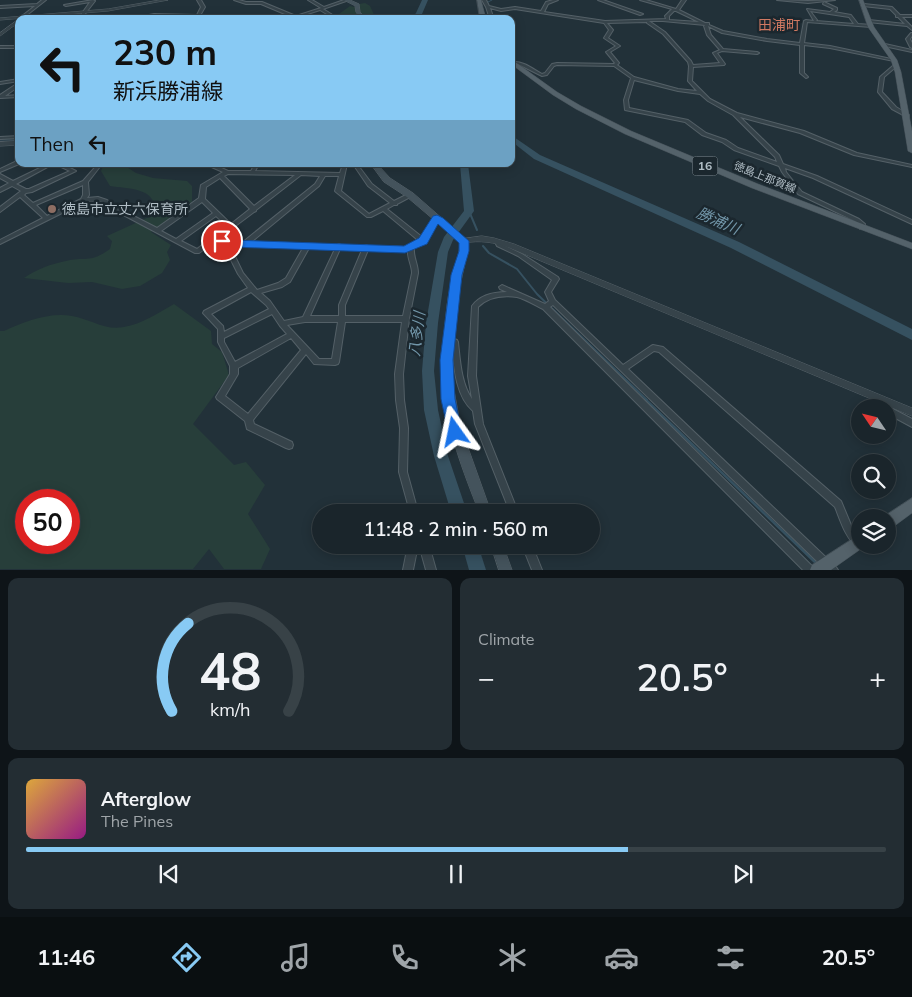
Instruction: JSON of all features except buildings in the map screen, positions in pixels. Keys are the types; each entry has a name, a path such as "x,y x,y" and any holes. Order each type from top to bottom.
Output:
{"main road":[{"path":"346,0 356,5 361,15"},
{"path":"479,0 482,15"},
{"path":"862,2 870,24 895,62 907,116 912,150"},
{"name":"徳島上那賀線","path":"515,64 557,95 623,130 698,163 912,246"},
{"path":"376,167 387,180 410,195 463,240 464,251 456,275 448,340 448,399 453,424 482,504"},
{"path":"896,516 912,505"},
{"path":"822,567 851,547"},
{"path":"500,554 506,570"}],"street":[{"path":"25,15 44,0"},
{"path":"82,15 96,0"},
{"path":"66,5 96,0"},
{"path":"52,15 122,8 166,0"},
{"path":"198,15 203,7 200,0"},
{"path":"236,0 250,4 261,3 287,15"},
{"path":"310,0 333,15"},
{"path":"303,15 346,0"},
{"path":"484,0 491,15"},
{"path":"542,12 547,3 556,0"},
{"path":"600,0 643,13 637,17 664,33 691,66 690,81 701,94 735,114 770,149 800,193 858,220 862,224 862,228"},
{"path":"642,0 677,10 728,33 766,40 802,43 895,62 882,78 880,92 894,108 907,116"},
{"path":"668,20 667,16 673,10 677,10 684,0"},
{"path":"779,0 823,2 833,0"},
{"path":"823,2 836,9 832,13"},
{"path":"862,2 891,8 912,29"},
{"path":"0,7 38,6"},
{"path":"488,7 501,10 516,8 604,22 668,20 708,24"},
{"path":"815,20 808,10 850,16 856,24"},
{"path":"897,16 912,16"},
{"path":"0,19 15,18"},
{"path":"806,78 802,72 802,43 806,21 908,25"},
{"path":"604,22 610,30 606,38 618,46 608,52 617,63 615,65"},
{"path":"0,34 15,23"},
{"path":"708,24 706,26 708,33 722,50"},
{"path":"885,46 912,49 908,39 912,34"},
{"path":"0,47 15,47"},
{"path":"691,66 722,65 715,53 722,50 756,53"},
{"path":"515,62 542,75 546,74 553,65 557,64 615,65 633,78 701,94"},
{"path":"633,78 626,100 627,108 686,121 704,134 724,141 736,149 815,177 912,222"},
{"path":"0,83 15,81"},
{"path":"1,97 15,87"},
{"path":"1,97 15,96"},
{"path":"735,114 802,132 856,154 912,166"},
{"path":"0,138 15,137"},
{"path":"0,144 15,143"},
{"path":"0,171 15,164"},
{"path":"0,190 44,167"},
{"path":"0,210 23,193 74,171 65,167"},
{"path":"32,205 85,182 98,167"},
{"path":"216,167 227,172 342,175"},
{"path":"252,173 255,167"},
{"path":"344,167 338,191 369,216 410,195"},
{"path":"356,167 370,185 395,204"},
{"path":"202,199 203,186 227,172"},
{"path":"0,242 82,200 100,198 107,200 118,210 198,252 300,174"},
{"path":"245,244 318,185 323,175"},
{"path":"0,176 23,193 32,205 46,218"},
{"path":"221,176 254,210"},
{"path":"82,200 86,194 85,182"},
{"path":"202,199 231,227"},
{"path":"157,231 202,199"},
{"path":"384,209 423,241"},
{"path":"177,241 217,213"},
{"path":"219,236 222,241 228,243 405,249 411,248 423,241 438,219"},
{"path":"463,240 477,238 498,242 870,399"},
{"path":"498,242 499,245 529,261 556,279 548,292 549,304 822,567"},
{"path":"228,243 227,246 241,274 273,310 290,335 317,362 335,362 342,319 342,305 366,247"},
{"path":"289,445 250,426 249,419 220,398 234,374 234,366 221,342 221,328 206,314 255,291 280,285 288,280 306,246"},
{"path":"305,319 339,246"},
{"path":"411,248 410,260 416,269 406,319 399,374 404,428 403,472 412,504"},
{"path":"502,287 519,295 549,304 623,369 822,567"},
{"path":"511,504 479,424 472,361 475,306 478,302 501,293 519,295"},
{"path":"221,337 273,310"},
{"path":"282,324 305,319 406,319"},
{"path":"234,366 290,335"},
{"path":"448,340 455,342 459,377 470,406 477,410"},
{"path":"623,369 653,348 661,349 838,504 851,532"},
{"path":"249,419 304,350"},
{"path":"896,408 912,413"},
{"path":"896,414 912,423"},
{"path":"408,570 411,554"},
{"path":"427,554 431,570"},
{"path":"531,554 537,570"}],"green space":[{"path":"365,3 370,6 374,15 339,14 350,6 359,8 359,4"},
{"path":"103,167 127,167 136,173 153,178 187,181 192,186 192,202 151,232 171,245 167,252 170,260 162,273 140,286 122,289 92,282 68,283 24,278 39,269 55,264 92,258 103,254 110,249 112,241 107,236 149,217 155,210 154,202 145,193 139,190 110,186 101,171"},
{"path":"174,304 211,331 212,344 222,352 229,375 193,424 234,465 246,462 265,485 248,514 270,549 261,569 224,569 209,549 193,569 0,569 0,331 54,315 79,317 104,326 117,328 131,326"}],"waterway":[{"path":"308,0 316,5"},
{"name":"勝浦川","path":"418,15 425,0"},
{"path":"488,2 492,0"},
{"path":"323,8 333,15"},
{"path":"0,140 15,140"},
{"name":"勝浦川","path":"515,140 537,157 735,245 912,335"},
{"name":"八多川","path":"456,504 441,456 431,410 428,371 432,323 443,252 448,239 469,211 464,167"},
{"path":"469,211 477,230"},
{"path":"483,246 489,253 517,269 537,294 647,400"},
{"path":"645,399 817,564"},
{"name":"八多川","path":"473,554 478,570"}],"place":[{"name":"徳島市立丈六保育所","path":"52,209"}],"district":[{"name":"田浦町","path":"779,25"}],"route":[{"path":"222,241 230,244 405,249 411,248 423,241 437,218 440,220 464,241 464,251 456,275 447,360 448,399 455,432"}]}
